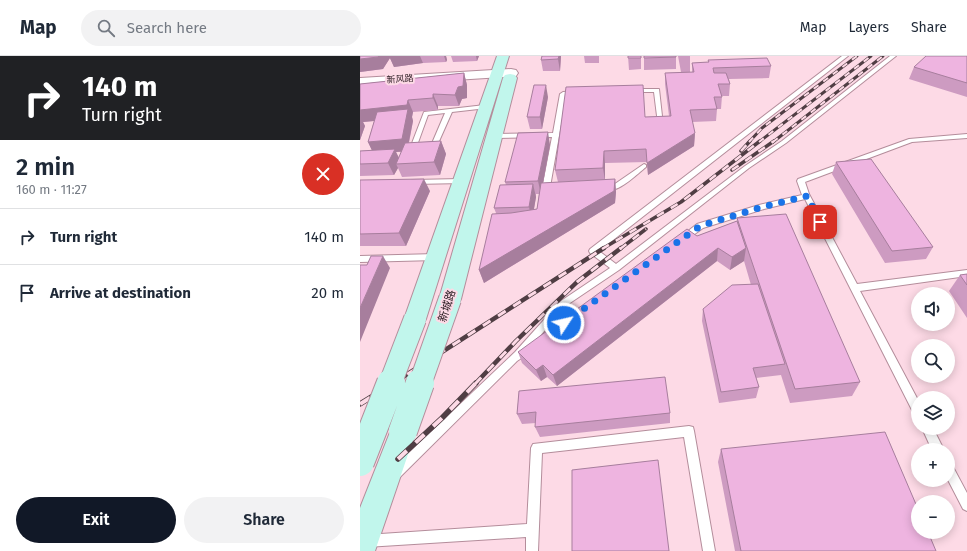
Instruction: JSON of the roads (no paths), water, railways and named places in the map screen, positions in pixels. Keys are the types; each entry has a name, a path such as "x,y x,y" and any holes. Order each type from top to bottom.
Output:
{"main road":[{"name":"新城路","path":"361,545 384,485 450,299 494,136 503,76 503,56"},
{"name":"新城路","path":"360,462 415,319 485,107 503,76 517,56"}],"street":[{"name":"新风路","path":"360,82 503,76"},
{"name":"新风路","path":"360,86 503,76"}],"lane":[{"path":"616,268 593,251 845,56"},
{"path":"384,485 514,358 564,303 616,268 747,167 802,128 893,56"},
{"path":"625,91 657,90 661,124"},
{"path":"561,188 546,188 562,94 586,93"},
{"path":"412,151 426,113 485,107"},
{"path":"433,148 449,111"},
{"path":"494,136 556,135"},
{"path":"911,398 806,196 801,181 911,140 967,136"},
{"path":"599,188 614,188 644,166"},
{"path":"406,182 461,181"},
{"path":"674,244 700,226 762,207 806,196"},
{"path":"360,259 436,257"},
{"path":"854,288 967,273"},
{"path":"514,358 553,331"},
{"path":"532,551 537,448 689,431 709,551"},
{"path":"955,482 967,505"},
{"path":"361,545 533,530"}],"railway":[{"path":"749,142 762,128 857,56"},
{"path":"759,142 871,56"},
{"path":"773,142 883,56"},
{"path":"741,151 750,141"},
{"path":"602,249 681,202 760,141"},
{"path":"732,170 774,141"},
{"path":"620,249 646,229"},
{"path":"392,384 604,248"},
{"path":"475,384 516,341 577,282 621,248"},
{"path":"360,404 394,383"},
{"path":"398,459 442,418 476,383"}]}
